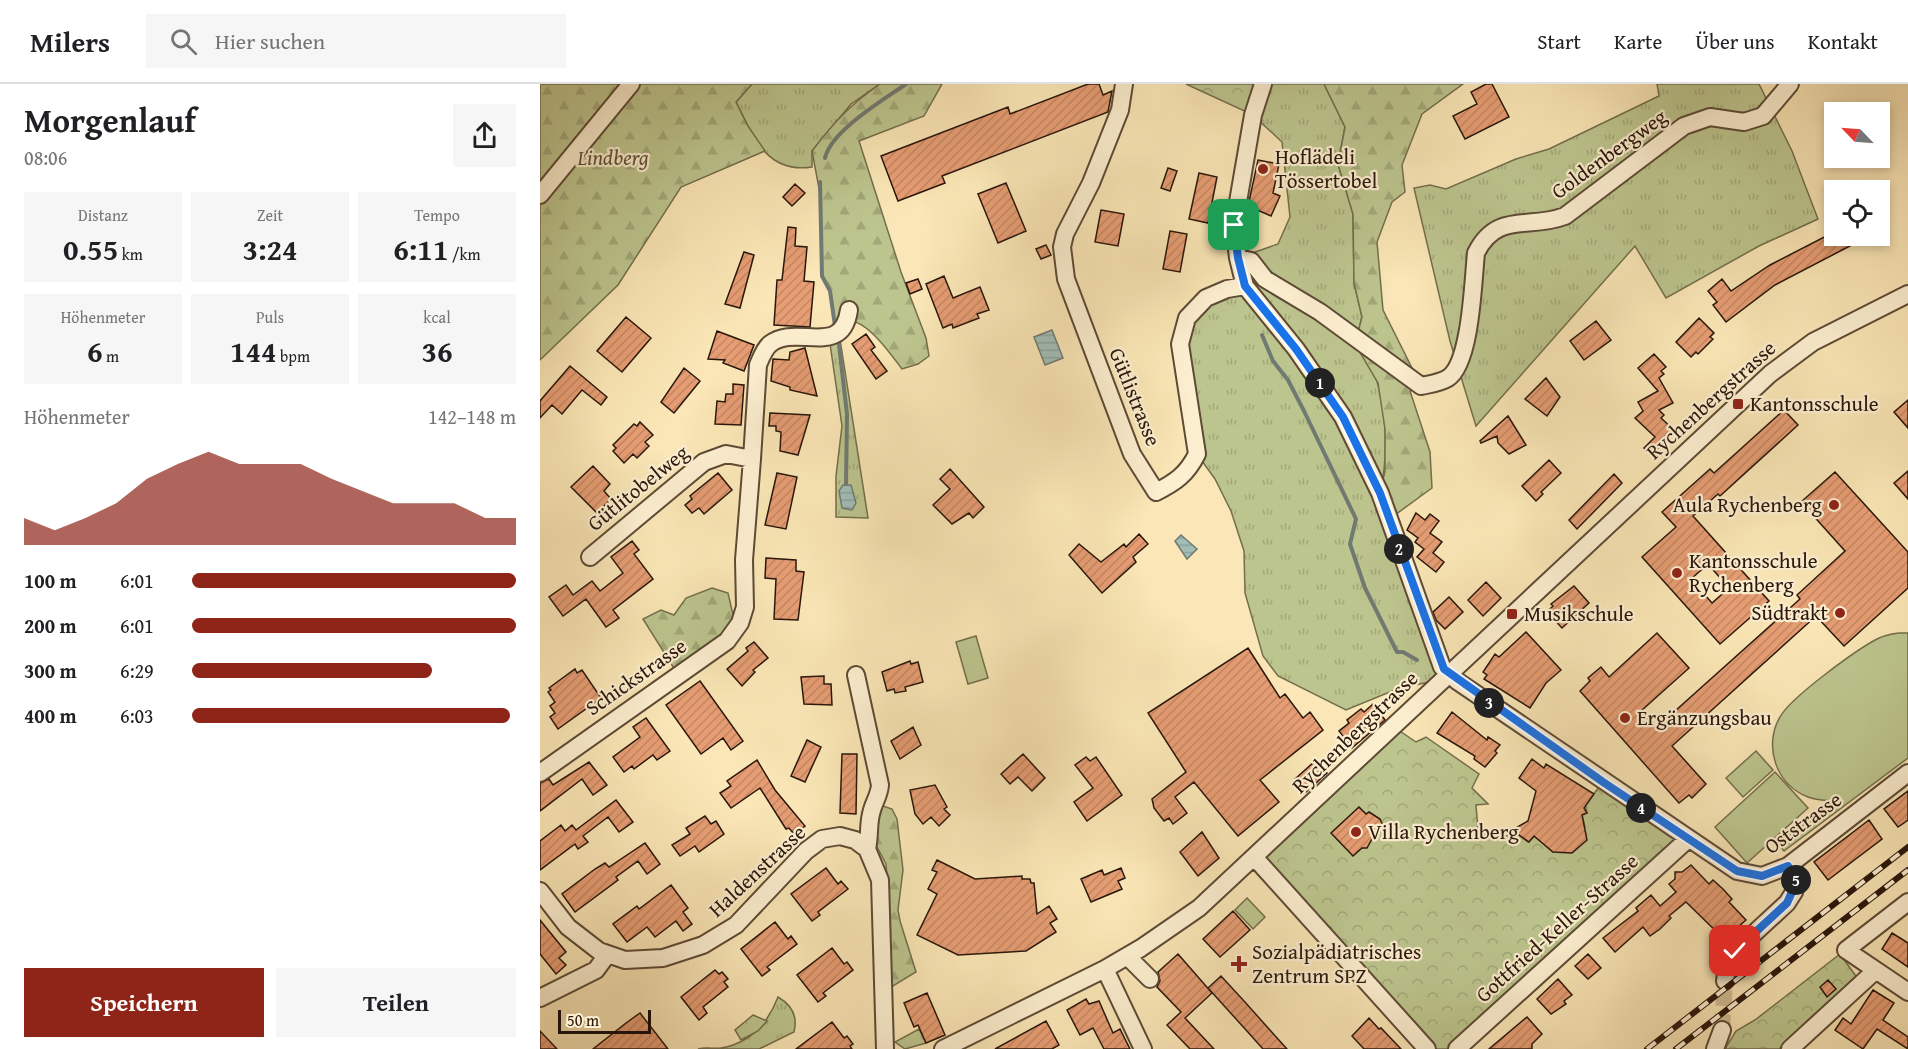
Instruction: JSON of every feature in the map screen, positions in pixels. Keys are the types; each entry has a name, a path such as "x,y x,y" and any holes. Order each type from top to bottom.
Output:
{"street":[{"path":"540,195 631,84"},
{"path":"1263,84 1253,115 1234,225 1238,258 1245,286 1296,349 1343,417 1380,493 1442,667 1449,674"},
{"name":"Goldenbergweg","path":"1238,258 1251,261 1265,279 1320,312 1421,386 1435,383 1449,378 1465,352 1476,253 1483,239 1495,228 1510,224 1551,222 1565,216 1684,126 1710,117 1744,122 1763,116 1790,84"},
{"name":"Gütlistrasse","path":"1124,90 1091,183 1065,234 1062,248 1066,279 1132,454 1156,492 1176,482 1190,470 1197,454 1180,344 1187,318 1206,298 1227,289 1245,286"},
{"name":"Rychenbergstrasse","path":"943,1049 1105,969 1200,908 1770,374 1813,342 1908,294"},
{"path":"752,459 758,365 764,352 771,343 790,336 821,338 839,333 848,321 849,310"},
{"name":"Gütlitobelweg","path":"590,557 704,462 726,454 752,459"},
{"name":"Schickstrasse","path":"540,773 727,641 740,623 745,607 744,560 752,459"},
{"name":"Oststrasse","path":"1449,674 1687,840 1737,871 1748,875 1767,875 1788,866 1908,773"},
{"path":"856,675 880,785 879,796 870,815 871,834 867,849 880,880 885,1049"},
{"name":"Haldenstrasse","path":"540,891 568,927 585,942 607,955 637,961 688,952 716,939 736,925 806,851 822,839 840,836 855,840 867,849"},
{"name":"Gottfried-Keller-Strasse","path":"1457,1049 1687,840"},
{"path":"1255,858 1427,1049"},
{"path":"1725,981 1728,962 1735,951 1792,896 1796,880 1788,866"},
{"path":"1908,902 1846,950 1908,992"},
{"path":"540,998 596,970 607,955"},
{"path":"1127,956 1150,979"},
{"path":"1105,969 1143,1049"},
{"path":"1790,1049 1875,971"},
{"path":"1715,1049 1722,1030"}],"green space":[{"name":"Lindberg","path":"540,84 752,84 736,102 748,126 765,151 681,187 618,285 540,360"},
{"path":"752,84 880,84 851,104 812,151 812,167 797,168 773,159 756,140 749,128 736,102"},
{"path":"880,84 942,84 924,116 859,141 901,272 926,338 929,356 918,364 902,369 878,339 863,326 848,321 835,326 830,291 822,276 821,199 812,151 843,114"},
{"path":"1186,84 1263,84 1253,115"},
{"path":"1263,84 1324,84 1345,127 1338,164 1353,214 1354,283 1362,317 1355,344 1376,380 1385,425 1384,467 1380,493 1442,667 1429,682 1397,689 1346,710 1278,676 1263,656 1245,593 1244,551 1231,511 1215,479 1197,454 1180,344 1206,298 1245,286 1238,258 1278,244 1290,217 1282,142 1253,115"},
{"path":"1324,84 1463,84 1422,114 1402,165 1405,192 1392,202 1377,242 1383,310 1421,386 1410,391 1430,452 1432,488 1388,520 1380,493 1385,471 1385,429 1378,383 1355,344 1362,317 1354,283 1353,214 1338,164 1345,127"},
{"path":"1657,84 1759,84 1792,151 1818,219 1759,246 1666,298 1635,246 1476,426 1450,341 1414,188 1430,185 1446,189 1516,159 1549,149 1659,96"},
{"path":"839,333 868,518 836,517 836,476 842,426 829,337"},
{"path":"712,588 728,593 734,619 725,633 675,670 643,619 661,610 674,615 686,598"},
{"path":"1908,633 1908,758 1784,851 1778,844 1835,801 1808,797 1788,784 1781,774 1773,752 1775,728 1780,717 1796,698 1840,664 1880,638"},
{"path":"976,636 988,678 968,684 956,642"},
{"path":"1394,727 1416,742 1426,737 1479,774 1472,788 1488,804 1476,805 1478,830 1493,840 1509,835 1512,830 1528,842 1534,836 1553,852 1585,827 1582,815 1587,813 1585,805 1603,782 1687,840 1457,1049 1427,1049 1255,859"},
{"path":"1756,751 1773,770 1743,797 1726,778"},
{"path":"1775,772 1808,808 1747,863 1715,827"},
{"path":"883,806 892,809 897,819 903,870 898,910 916,972 888,989 886,864 876,845 877,810"},
{"path":"1247,898 1265,917 1253,929 1235,910"},
{"path":"1840,954 1858,979 1779,1049 1725,1049 1736,1031 1755,1020"},
{"path":"778,997 793,1011 794,1032 759,1049 698,1049 721,1048 749,1037 769,1015"},
{"path":"753,1015 767,1021 758,1031 741,1040 735,1030"},
{"path":"919,1029 926,1043 905,1049 895,1042"}],"water":[{"path":"1052,330 1063,358 1045,365 1034,337"},
{"path":"843,485 851,485 856,503 852,510 842,508 839,491"},
{"path":"1181,535 1197,549 1187,559 1175,541"}],"building":[{"path":"1088,84 1099,84 1103,95 1112,91 1108,112 942,176 945,183 898,201 881,156 1008,107 1010,114"},
{"path":"1486,84 1492,84 1509,117 1465,139 1453,116 1477,104 1471,92"},
{"path":"1258,160 1279,164 1273,193 1280,196 1271,216 1248,206"},
{"path":"1168,168 1177,171 1170,191 1161,188"},
{"path":"1199,173 1217,177 1208,223 1189,219"},
{"path":"1006,183 1026,231 998,243 978,194"},
{"path":"795,184 805,193 792,206 783,197"},
{"path":"1101,210 1124,214 1118,246 1095,242"},
{"path":"788,227 796,228 795,246 807,247 804,281 814,282 810,327 774,325 777,280 782,280"},
{"path":"1170,231 1187,234 1180,272 1163,269"},
{"path":"1824,237 1824,246 1850,246 1775,285 1726,322 1713,305 1717,302 1708,291 1722,279 1731,291 1770,265"},
{"path":"1046,245 1051,255 1041,259 1036,249"},
{"path":"744,252 754,255 740,308 725,304"},
{"path":"944,276 953,298 980,287 989,310 977,314 979,318 953,328 952,324 943,328 926,284"},
{"path":"918,279 922,289 910,294 906,283"},
{"path":"626,317 651,338 622,372 597,351"},
{"path":"1699,318 1714,333 1710,337 1713,339 1698,354 1696,352 1691,357 1676,342"},
{"path":"1596,321 1611,340 1584,360 1570,341"},
{"path":"717,331 754,345 744,371 723,363 725,360 708,359"},
{"path":"866,334 875,347 871,350 887,371 876,379 852,344"},
{"path":"805,348 817,396 790,390 790,387 771,381 773,359 789,360 790,352"},
{"path":"1654,354 1666,367 1661,371 1664,374 1659,378 1673,403 1659,410 1664,415 1661,418 1675,431 1651,455 1644,448 1655,437 1635,418 1643,411 1638,402 1658,391 1638,368"},
{"path":"570,366 607,397 601,405 582,390 562,414 552,405 540,418 540,401"},
{"path":"684,368 700,381 674,413 661,402"},
{"path":"1546,378 1560,397 1547,416 1525,399"},
{"path":"733,384 744,385 741,425 715,424 717,401 725,402 726,394 733,394"},
{"path":"1908,400 1908,428 1894,412"},
{"name":"Kantonsschule Rychenberg","path":"1784,410 1798,425 1720,496 1718,494 1693,516 1769,601 1720,644 1642,557 1676,527 1662,512 1710,469 1714,473","holes":["1708,564 1729,588 1712,603 1691,579"]},
{"path":"770,413 810,415 798,455 780,451 781,432 776,431 776,426 769,426"},
{"path":"1508,416 1526,445 1509,454 1498,443 1497,436 1481,443 1480,441"},
{"path":"640,422 653,435 645,442 649,446 637,458 633,454 624,463 613,451 616,448 613,445 634,424 637,426"},
{"path":"1549,460 1561,473 1541,492 1543,494 1536,501 1522,486"},
{"path":"593,466 610,484 604,491 611,499 597,513 571,487"},
{"path":"950,469 984,507 973,518 969,513 952,524 933,505 950,489 940,479"},
{"path":"1908,471 1908,499 1894,483"},
{"path":"1835,472 1908,552 1908,588 1844,646 1816,616 1672,746 1706,784 1692,798 1689,795 1679,803 1580,691 1590,681 1588,678 1601,667 1609,677 1657,633 1689,668 1641,711 1656,728 1800,599 1797,595 1845,551 1801,502"},
{"path":"718,473 732,490 704,514 699,508 692,513 685,505 692,499 690,496"},
{"path":"777,473 797,477 786,529 765,525"},
{"path":"1614,474 1622,483 1577,529 1569,520"},
{"path":"1416,513 1425,520 1430,514 1439,521 1430,533 1442,542 1433,553 1444,562 1436,572 1417,557 1424,549 1415,542 1418,538 1407,530"},
{"path":"1139,534 1148,544 1133,557 1136,562 1102,593 1069,555 1079,544 1101,562 1124,544 1126,547"},
{"path":"632,541 639,550 634,554 653,579 613,610 619,618 606,627 586,599 563,616 549,597 566,585 573,595 592,581 600,591 623,573 611,557"},
{"path":"766,558 796,560 796,571 804,572 798,620 774,619 776,579 765,578"},
{"path":"1486,582 1501,598 1483,616 1468,600"},
{"path":"1574,586 1589,603 1562,628 1547,612 1553,606 1551,604"},
{"path":"1449,597 1463,612 1445,629 1436,620 1433,612"},
{"path":"1526,632 1561,670 1546,683 1530,708 1484,679 1487,675 1483,672 1495,654 1499,657"},
{"path":"754,642 768,658 753,670 755,672 742,686 727,669 748,651 746,648"},
{"path":"1248,648 1280,698 1285,694 1303,718 1310,712 1323,730 1260,780 1279,802 1238,836 1194,782 1175,797 1187,813 1173,824 1169,818 1164,821 1154,808 1152,799 1186,772 1148,713"},
{"path":"910,661 911,664 918,662 923,682 905,687 906,691 895,693 894,689 887,691 882,672"},
{"path":"575,669 577,673 582,670 601,698 558,729 550,717 555,713 550,706 555,702 548,692 551,690 549,688"},
{"path":"824,676 824,684 831,684 832,705 804,704 801,677"},
{"path":"700,681 743,741 731,750 723,738 701,754 666,705"},
{"path":"1373,704 1385,720 1352,748 1339,731 1349,723 1347,720 1361,709 1364,712"},
{"path":"1452,712 1487,740 1488,737 1500,745 1495,751 1497,753 1485,767 1474,759 1475,756 1437,733"},
{"path":"646,718 670,751 657,760 653,755 634,769 632,766 624,772 613,757 640,737 633,727"},
{"path":"913,727 921,745 900,759 891,741"},
{"path":"807,740 821,747 805,782 791,776"},
{"path":"842,754 857,754 856,814 840,813"},
{"path":"1023,754 1045,778 1032,791 1018,777 1010,784 1001,774"},
{"path":"1086,757 1090,761 1096,757 1122,795 1087,821 1074,802 1093,788 1075,765"},
{"path":"1532,759 1544,768 1546,764 1594,794 1584,808 1587,813 1582,815 1587,840 1572,853 1553,852 1534,836 1529,842 1512,830 1528,821 1536,791 1519,778"},
{"path":"757,760 775,790 805,826 794,834 789,828 786,829 760,788 731,808 720,793 731,786 727,781"},
{"path":"1315,761 1327,773 1306,792 1295,779"},
{"path":"589,762 607,785 593,795 582,779 540,811 540,783 549,779 553,785"},
{"path":"935,785 947,807 944,809 950,815 939,826 931,817 923,824 915,814 910,790"},
{"path":"1908,791 1908,820 1898,827 1884,809"},
{"path":"616,800 633,822 619,832 608,817 583,836 588,842 578,849 575,844 540,870 540,841 561,825 565,831 572,825 576,830"},
{"name":"Villa Rychenberg","path":"1359,807 1366,814 1369,812 1380,819 1384,828 1372,839 1367,848 1362,848 1353,856 1331,833"},
{"path":"705,816 711,824 716,821 724,834 699,852 695,846 680,856 672,845 690,834 686,828"},
{"path":"1869,820 1882,839 1828,880 1814,862"},
{"path":"1202,832 1219,858 1198,876 1180,852"},
{"path":"645,843 660,864 647,874 638,861 616,877 618,880 575,912 562,894 595,869 605,863 609,867"},
{"path":"937,860 975,879 1022,876 1022,879 1030,879 1031,883 1034,883 1037,914 1049,906 1057,919 1050,923 1056,932 1026,951 958,955 917,935 937,894 928,889 937,872 932,870"},
{"path":"1691,865 1709,884 1713,880 1723,889 1732,899 1729,902 1746,920 1724,939 1686,902 1669,916 1671,918 1660,929 1650,936 1643,927 1615,952 1603,938 1638,911 1636,908 1651,895 1660,906 1676,892 1669,884 1675,879 1675,872 1682,872"},
{"path":"826,868 838,884 841,881 848,889 818,912 820,915 812,921 791,894"},
{"path":"1121,868 1125,878 1118,881 1122,889 1091,902 1081,879 1102,870 1104,875"},
{"path":"671,885 688,908 683,912 692,924 683,931 676,921 655,937 647,927 627,942 613,924 637,906 639,909"},
{"path":"1233,911 1250,930 1220,957 1203,939"},
{"path":"540,920 566,952 559,958 566,965 556,974 540,954"},
{"path":"775,922 788,939 791,936 797,944 767,967 770,970 762,976 741,949"},
{"path":"1892,933 1908,943 1908,967 1882,949"},
{"path":"832,948 844,964 847,962 853,970 823,993 826,996 818,1002 797,975"},
{"path":"1178,954 1212,993 1185,1018 1214,1049 1190,1049 1167,1025 1181,1012 1157,987 1160,981 1158,972"},
{"path":"1588,954 1601,968 1588,979 1575,966"},
{"path":"715,970 719,974 722,972 728,979 724,982 728,987 703,1007 707,1013 699,1020 681,997"},
{"path":"1221,976 1287,1049 1263,1049 1208,988"},
{"path":"1558,979 1572,995 1564,1001 1566,1004 1551,1014 1537,999"},
{"path":"1828,980 1836,989 1827,997 1820,987"},
{"path":"1873,990 1894,1003 1883,1020 1908,1037 1908,1049 1877,1029 1863,1049 1835,1030 1843,1018 1851,1024"},
{"path":"927,993 945,1035 926,1043 918,1025 914,1027 904,1003"},
{"path":"1086,999 1089,1004 1099,1001 1113,1033 1120,1029 1130,1049 1104,1049 1093,1028 1080,1035 1067,1010"},
{"path":"640,1013 668,1049 593,1049 626,1023"},
{"path":"1527,1017 1542,1034 1532,1044 1532,1049 1489,1049"},
{"path":"1369,1018 1401,1049 1364,1049 1352,1036"},
{"path":"1046,1021 1059,1045 1052,1049 995,1049"},
{"path":"832,1022 844,1038 847,1036 853,1044 850,1046 852,1049 796,1049"},
{"path":"540,1031 557,1049 540,1049"}],"waterway":[{"path":"825,158 829,148 847,127 906,84"},
{"path":"820,182 822,276 830,291 835,326"},
{"path":"1262,335 1273,361 1288,380 1304,411 1356,519 1350,544 1365,588 1397,652 1403,652 1417,660"},
{"path":"839,345 847,414 846,484"}],"tunnel":[{"path":"1722,1030 1725,981"}],"railway":[{"path":"1647,1049 1908,847"},
{"path":"1676,1049 1908,870"}],"place":[{"name":"Hoflädeli Tössertobel","path":"1263,169"},
{"name":"Kantonsschule","path":"1738,404"},
{"name":"Aula Rychenberg","path":"1834,505"},
{"name":"Kantonsschule Rychenberg","path":"1677,573"},
{"name":"Südtrakt","path":"1840,613"},
{"name":"Musikschule","path":"1512,614"},
{"name":"Ergänzungsbau","path":"1625,718"},
{"name":"Villa Rychenberg","path":"1356,832"},
{"name":"Sozialpädiatrisches Zentrum SPZ","path":"1239,964"}],"route":[{"path":"1234,225 1238,258 1245,286 1296,349 1343,417 1380,493 1442,667 1457,681 1603,782 1687,840 1737,871 1762,876 1788,866 1791,869 1796,883 1790,900 1735,951"}]}
